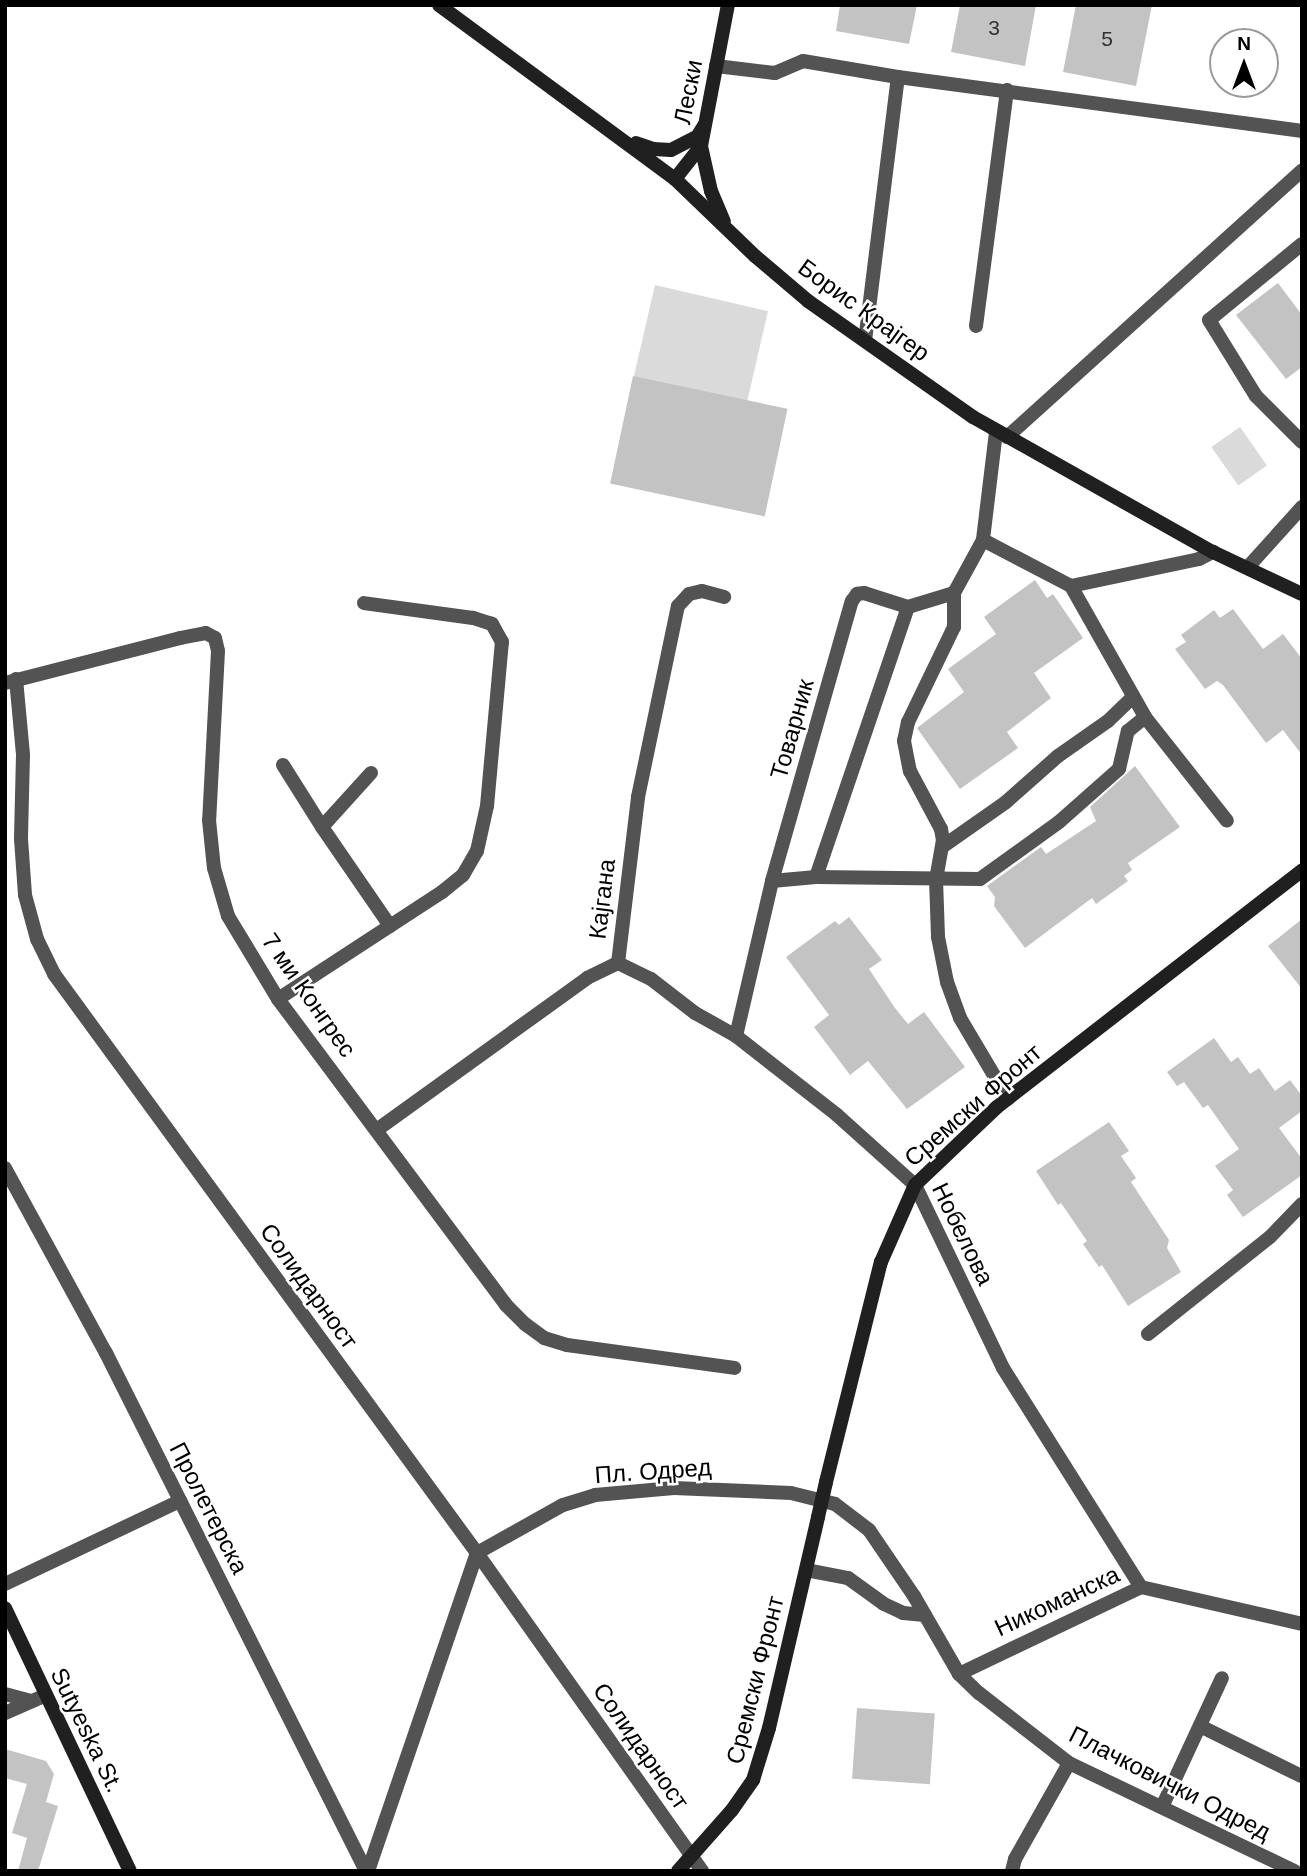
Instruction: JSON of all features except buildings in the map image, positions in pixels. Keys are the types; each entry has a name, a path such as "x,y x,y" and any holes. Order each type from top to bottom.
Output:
{"street":[{"name":"Борис Крајгер","path":"439,5 673,177 808,301 1001,434 1213,552 1302,594"},
{"name":"Лески","path":"673,177 703,137 729,5"},
{"path":"716,66 775,73 803,61 898,77 1302,131"},
{"path":"865,341 898,77"},
{"path":"976,326 1007,90"},
{"path":"619,136 653,149 671,150 697,137 703,137 710,191 728,229"},
{"path":"1009,1099 960,1018 947,982 937,937 936,879 942,847 941,829 910,771 904,741 908,722 954,627 954,593 983,540 1001,434 1302,170"},
{"path":"1302,244 1209,320 1256,396 1302,442"},
{"path":"1248,567 1302,507"},
{"path":"983,540 1070,586 1145,717 1227,821"},
{"path":"1070,586 1199,558 1213,552"},
{"path":"973,558 1009,553"},
{"name":"Кајгана","path":"378,1129 587,978 618,962 638,797 678,606 689,594 702,592 724,597"},
{"name":"Товарник","path":"736,1036 772,881 852,601 857,594 864,593 908,607"},
{"path":"816,877 908,607 954,593"},
{"path":"278,999 390,926 463,874 477,851 491,771 502,642 492,624 473,618 364,603"},
{"name":"7 ми Конгрес","path":"11,681 180,638 206,633 215,638 218,651 209,820 214,868 228,916 278,999 378,1129 506,1305 544,1338 567,1345 734,1368"},
{"name":"Солидарност","path":"11,681 23,755 21,839 25,895 37,939 54,974 477,1553 702,1871"},
{"path":"942,847 1006,802 1058,756 1108,721 1133,697"},
{"path":"772,881 816,877 980,879 1059,822 1119,769 1128,731 1145,717"},
{"path":"283,765 390,926"},
{"path":"322,827 371,773"},
{"name":"Сремски Фронт","path":"678,1871 753,1780 769,1728 881,1262 915,1185 1009,1099 1302,870"},
{"name":"Нобелова","path":"618,962 651,979 695,1013 736,1036 837,1115 915,1185 1003,1368 1141,1587"},
{"name":"Пролетерска","path":"5,1168 106,1353 367,1871"},
{"path":"1148,1334 1270,1237 1302,1204"},
{"name":"Пл. Одред","path":"477,1553 563,1505 595,1495 674,1488 762,1491"},
{"name":"Плачковички Одред","path":"762,1491 814,1497 835,1504 869,1530 925,1615 959,1674 1069,1763 1294,1871"},
{"path":"5,1584 180,1501"},
{"name":"Пролетерска","path":"367,1871 477,1553"},
{"path":"806,1570 848,1578 884,1604 903,1613 925,1615"},
{"name":"Никоманска","path":"959,1674 1141,1587 1302,1625"},
{"name":"Sutyeska St.","path":"5,1608 38,1699 130,1871"},
{"path":"1162,1807 1222,1678"},
{"path":"5,1694 38,1699"},
{"path":"5,1713 38,1699"},
{"path":"1200,1726 1301,1776"},
{"path":"1012,1871 1014,1859 1069,1763"}],"shaded area":[{"path":"655,285 768,311 747,403 634,377"},
{"path":"1240,427 1267,466 1238,486 1211,447"}]}
